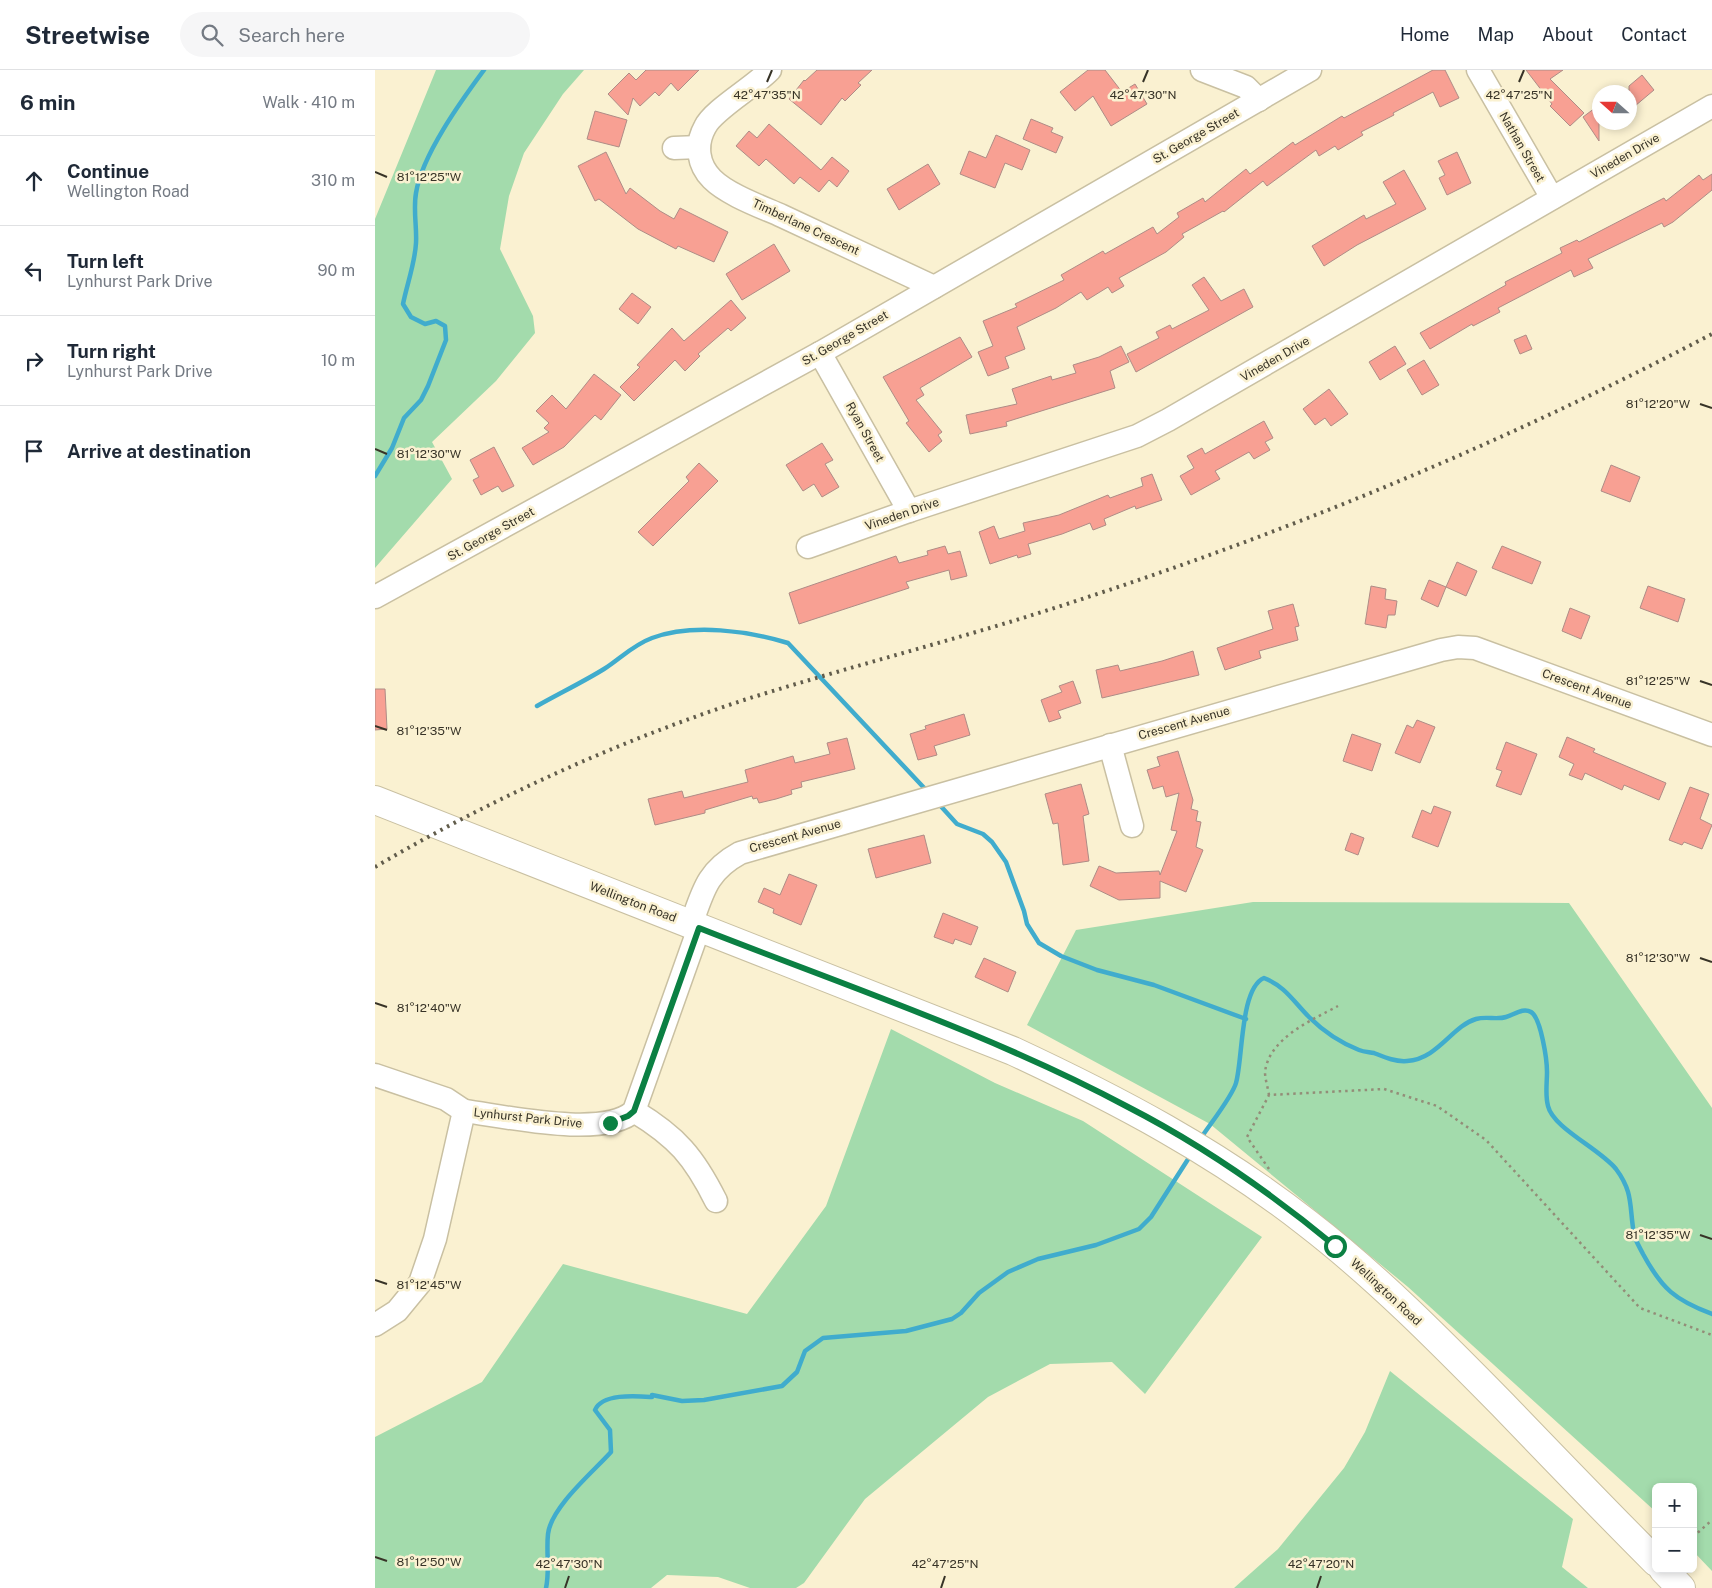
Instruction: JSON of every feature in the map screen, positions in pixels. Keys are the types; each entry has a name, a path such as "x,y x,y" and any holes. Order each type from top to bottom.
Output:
{"main road":[{"name":"Wellington Road","path":"375,800 1013,1051 1129,1107 1224,1164 1308,1224 1388,1291 1465,1366 1652,1558"},
{"path":"1667,1573 1681,1588"}],"street":[{"path":"674,148 699,147 705,126 770,70"},
{"path":"1202,70 1246,87 1259,100"},
{"name":"St. George Street","path":"375,598 820,353 1310,70"},
{"name":"Nathan Street","path":"1478,70 1552,198"},
{"name":"Vineden Drive","path":"808,547 1145,432 1190,408 1712,106"},
{"name":"Timberlane Crescent","path":"699,147 701,165 713,180 725,188 934,287"},
{"name":"Ryan Street","path":"820,353 909,511"},
{"name":"Crescent Avenue","path":"695,927 711,875 723,862 740,853 1411,658 1459,647 1475,648 1712,735"},
{"path":"1110,745 1132,826"},
{"path":"695,927 634,1111 663,1129 687,1152 701,1170 716,1201"},
{"name":"Lynhurst Park Drive","path":"375,1075 446,1099 464,1111 583,1125 610,1123 628,1116 634,1111"},
{"name":"Lynhurst Park Drive","path":"375,1325 397,1311 420,1283 435,1240 464,1111"}],"path":[{"path":"1274,1175 1247,1137 1269,1095 1265,1072 1274,1049 1298,1029 1338,1006"},
{"path":"1269,1095 1384,1089 1437,1106 1486,1140 1640,1308 1712,1335"},
{"path":"1697,1533 1712,1520"}],"green space":[{"path":"436,70 584,70 563,94 524,153 509,196 500,249 533,316 535,333 496,381 432,442 452,479 375,568 375,219"},
{"path":"1253,902 1569,903 1712,1108 1712,1571 1697,1555 1697,1483 1652,1483 1652,1508 1408,1287 1210,1124 1027,1025 1076,930"},
{"path":"891,1029 995,1083 1083,1121 1262,1237 1145,1394 1112,1362 1050,1364 988,1397 865,1499 804,1583 796,1588 750,1588 718,1577 667,1575 651,1588 375,1588 375,1437 482,1382 563,1264 747,1314 826,1206"},
{"path":"1390,1371 1573,1519 1562,1567 1588,1588 1234,1588 1278,1549 1344,1468 1365,1432"}],"building":[{"path":"646,70 699,70 678,91 671,83 659,96 655,92 640,106 633,98 628,115 608,94 629,73 636,80"},
{"path":"817,70 872,70 858,83 861,85 845,101 842,98 821,125 789,99 804,80"},
{"path":"1088,70 1105,70 1122,92 1135,84 1147,104 1111,126 1093,96 1075,111 1060,92"},
{"path":"1433,70 1445,70 1459,98 1440,107 1433,92 1361,132 1363,135 1338,150 1335,146 1319,156 1316,150 1267,186 1263,181 1224,212 1182,234 1184,237 1166,252 1119,278 1124,286 1112,293 1108,287 1087,300 1081,292 1056,308 1017,327 1025,349 1005,357 1009,368 988,376 978,352 993,346 983,321 1017,307 1015,304 1064,280 1061,275 1103,251 1105,254 1153,227 1157,234 1179,217 1177,213 1203,198 1205,202 1246,169 1250,174 1293,142 1295,145 1342,116 1344,118"},
{"path":"1526,70 1563,70 1550,79 1584,113 1570,126 1550,106 1552,104"},
{"path":"1642,75 1654,90 1637,104 1637,85 1630,85"},
{"path":"1592,110 1592,130 1599,130 1599,141 1583,117"},
{"path":"595,111 627,120 619,147 587,139"},
{"path":"1031,119 1053,128 1051,132 1063,137 1056,153 1023,139"},
{"path":"769,124 821,170 832,157 849,171 837,187 829,180 819,192 800,177 794,184 766,159 759,166 736,146 749,131 757,138"},
{"path":"996,135 1030,150 1022,170 1005,163 995,188 960,174 969,151 986,158"},
{"path":"606,152 626,194 630,188 660,211 674,219 680,208 728,232 714,262 678,246 676,249 638,229 599,199 595,201 578,166"},
{"path":"1457,152 1471,183 1447,195 1439,178 1445,175 1438,161"},
{"path":"928,164 940,184 899,210 887,189"},
{"path":"1404,170 1426,209 1357,245 1324,266 1312,246 1364,215 1366,219 1396,204 1383,182"},
{"path":"1712,174 1712,190 1673,222 1664,227 1662,223 1588,259 1593,268 1574,277 1571,270 1498,308 1500,312 1473,326 1472,324 1430,349 1420,333 1506,285 1505,282 1562,253 1560,248 1577,240 1579,242 1664,198 1666,201 1699,175 1703,180"},
{"path":"774,244 790,271 742,300 726,274"},
{"path":"1204,277 1221,301 1244,289 1253,307 1136,372 1127,354 1159,338 1156,332 1170,325 1172,329 1209,310 1192,285"},
{"path":"632,293 651,307 638,324 619,309"},
{"path":"731,300 746,318 731,331 728,328 698,354 700,356 685,371 675,360 634,401 620,387 640,367 637,365 672,328 684,341"},
{"path":"1526,335 1532,349 1520,354 1514,340"},
{"path":"960,337 972,357 920,388 924,395 916,400 942,432 938,435 942,441 929,452 906,423 909,421 883,377"},
{"path":"1121,346 1129,362 1110,371 1115,388 1006,422 1007,426 970,434 966,415 1017,404 1012,389 1051,376 1052,380 1076,373 1073,365 1099,357"},
{"path":"1395,346 1406,364 1380,380 1369,362"},
{"path":"1424,360 1439,385 1422,395 1407,370"},
{"path":"594,374 621,395 601,420 595,415 564,447 533,465 522,448 549,432 544,428 549,423 536,411 552,395 566,409"},
{"path":"1329,389 1348,414 1331,426 1325,418 1315,425 1303,409"},
{"path":"1264,421 1273,438 1265,442 1270,450 1254,459 1249,452 1215,471 1220,479 1191,495 1180,476 1194,468 1187,456 1202,448 1205,454"},
{"path":"822,443 833,460 825,464 839,487 822,497 814,484 803,491 786,465"},
{"path":"494,447 514,486 502,492 498,486 481,495 473,480 479,477 470,460"},
{"path":"699,463 718,481 653,546 638,532 689,481 686,477"},
{"path":"1611,465 1640,477 1630,502 1601,491"},
{"path":"1152,474 1162,500 1136,509 1135,506 1104,519 1106,525 1093,530 1090,523 1028,544 1031,554 1018,558 1017,555 990,564 979,532 994,526 999,539 1025,531 1023,523 1059,515 1108,495 1110,498 1143,486 1141,478"},
{"path":"945,546 948,554 960,551 967,576 951,580 949,570 906,582 909,588 799,624 789,593 896,556 899,563 928,555 927,551"},
{"path":"1502,546 1541,562 1532,584 1492,568"},
{"path":"1457,562 1477,571 1466,596 1446,587"},
{"path":"1429,580 1446,587 1438,607 1421,599"},
{"path":"1371,586 1386,589 1385,599 1397,601 1395,615 1388,615 1386,628 1365,624"},
{"path":"1648,586 1685,599 1678,622 1640,608"},
{"path":"1293,604 1299,626 1295,627 1298,640 1259,651 1261,658 1225,670 1217,648 1273,629 1268,611"},
{"path":"1570,608 1590,616 1581,639 1562,631"},
{"path":"1193,651 1199,675 1102,698 1096,670 1118,665 1120,671"},
{"path":"1073,681 1081,703 1058,711 1061,718 1049,722 1041,700 1062,692 1059,686"},
{"path":"375,689 385,689 387,729 375,730"},
{"path":"964,714 970,735 934,746 937,755 918,760 910,734 926,729 925,726"},
{"path":"1417,720 1435,727 1420,763 1395,753 1407,725 1413,728"},
{"path":"1352,734 1381,744 1372,771 1343,761"},
{"path":"1567,737 1595,749 1593,752 1666,783 1659,800 1624,785 1622,790 1585,773 1582,780 1569,775 1574,764 1559,757"},
{"path":"847,738 855,769 801,782 802,787 791,790 792,794 776,799 759,803 757,798 753,799 752,796 705,810 705,813 655,825 648,799 682,791 684,798 748,782 745,770 793,756 795,763 830,754 827,743"},
{"path":"1506,742 1537,754 1521,795 1496,786 1502,771 1496,769"},
{"path":"1178,751 1193,800 1191,809 1198,811 1196,821 1201,822 1196,847 1203,850 1186,892 1160,881 1160,898 1119,900 1090,886 1099,866 1116,873 1159,871 1160,875 1177,831 1171,830 1179,793 1166,797 1163,786 1153,789 1147,770 1160,766 1157,757"},
{"path":"1081,784 1089,814 1083,816 1089,861 1063,865 1058,823 1053,824 1045,794"},
{"path":"1690,787 1709,794 1700,819 1712,825 1702,849 1684,842 1682,845 1669,840"},
{"path":"1434,806 1451,812 1438,847 1412,837 1422,810 1431,814"},
{"path":"1351,833 1364,838 1358,855 1345,850"},
{"path":"924,835 931,863 876,878 868,849"},
{"path":"789,874 817,885 801,925 773,913 774,909 758,902 764,888 780,895"},
{"path":"943,913 978,927 971,945 955,939 953,944 934,937"},
{"path":"984,958 1016,972 1008,992 975,977"}],"waterway":[{"path":"375,476 392,448 404,418 421,400 446,340 445,326 436,321 425,324 411,317 403,304 413,266 416,237 415,199 420,178 426,162 444,129 484,70"},
{"path":"537,706 596,674 633,648 652,638 668,633 703,630 720,630 756,635 788,643 927,791"},
{"path":"937,802 957,824 983,834 992,842 1006,862 1027,924 1039,943 1061,956 1097,970 1154,985 1246,1019"},
{"path":"1201,1138 1234,1089 1246,1009 1256,984 1264,978 1284,990 1326,1032 1361,1051 1398,1061 1418,1059 1427,1055 1459,1028 1476,1019 1503,1018 1525,1010 1531,1012 1538,1022 1545,1049 1547,1098 1552,1114 1567,1130 1609,1161 1622,1178 1630,1200 1635,1239 1663,1285 1688,1304 1712,1314"},
{"path":"546,1588 548,1534 551,1524 565,1501 611,1452 610,1430 595,1410 599,1405 612,1398 629,1396 652,1397 652,1395 682,1401 704,1400 782,1386 797,1372 805,1351 823,1338 906,1331 952,1319 961,1313 979,1293 1008,1272 1038,1259 1096,1245 1139,1229 1151,1217 1192,1153"}],"railway":[{"path":"375,867 509,795 649,734 744,700 1043,612 1246,542 1404,479 1482,445 1636,373 1712,334"}],"route":[{"path":"610,1123 628,1116 634,1111 699,928 1013,1051 1090,1087 1195,1145 1281,1203 1335,1246"}]}
